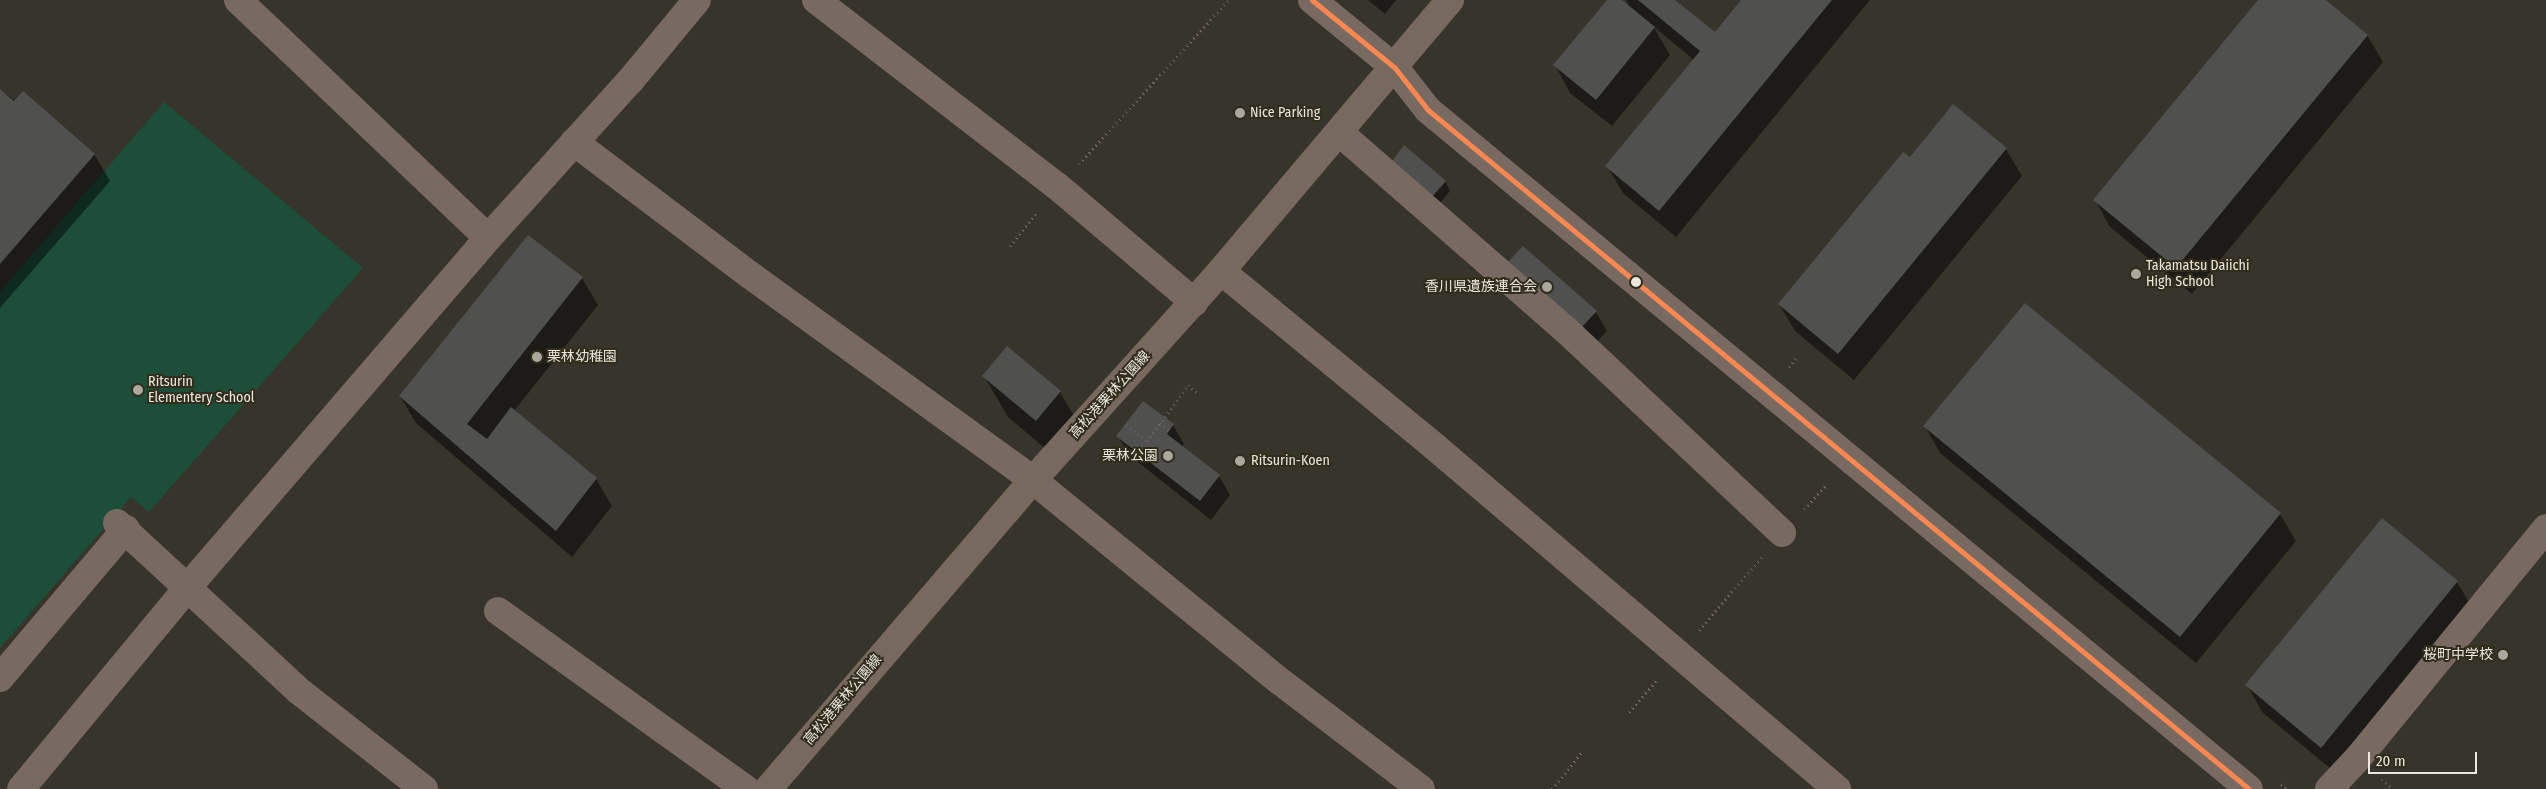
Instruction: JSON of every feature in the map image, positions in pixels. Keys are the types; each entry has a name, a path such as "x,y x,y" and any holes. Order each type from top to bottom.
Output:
{"main road":[{"name":"高松港栗林公園線","path":"768,789 1034,480 1221,271 1395,68 1450,0"}],"street":[{"path":"238,0 488,238"},
{"path":"21,789 187,588 488,238 630,81 697,0"},
{"path":"816,0 1057,186 1194,302"},
{"path":"1312,0 1395,68 1428,110 2249,789"},
{"path":"1340,133 1567,331 1782,533"},
{"path":"574,142 750,275 1034,480 1281,682 1421,789"},
{"path":"1221,271 1435,446 1678,656 1837,789"},
{"path":"0,678 122,526 299,691 424,789"},
{"path":"2329,789 2358,758 2546,528"},
{"path":"498,611 746,789"}],"path":[{"path":"1010,246 1057,186 1229,0"},
{"path":"1789,368 1796,358"},
{"path":"1117,419 1147,440 1188,385 1198,393"},
{"path":"1160,423 1169,430"},
{"path":"1629,712 1782,533 1827,484"},
{"path":"1552,789 1582,752"}],"green space":[{"name":"Ritsurin Elementery School","path":"164,102 363,268 149,512 131,497 0,648 0,292"}],"building":[{"path":"1607,0 1622,0 1655,27 1596,100 1553,65"},
{"path":"1638,0 1675,0 1715,32 1741,0 1832,0 1659,211 1605,166 1700,51"},
{"path":"2258,0 2326,0 2368,35 2176,268 2093,200"},
{"path":"0,89 14,101 23,91 95,154 0,264"},
{"path":"1953,104 2007,148 1838,354 1778,304 1903,152 1910,157"},
{"path":"1404,145 1446,181 1431,198 1390,164"},
{"path":"528,235 583,277 467,424 487,439 511,407 597,478 556,531 399,396"},
{"path":"1523,246 1597,311 1580,329 1506,264"},
{"path":"2025,303 2281,513 2180,637 1923,426"},
{"path":"1007,346 1061,391 1036,421 982,376"},
{"name":"栗林公園","path":"1143,401 1174,424 1167,434 1220,475 1200,501 1116,436"},
{"path":"2382,518 2458,581 2321,748 2245,685"}],"transit line":[{"path":"1312,0 1395,68 1428,110 2249,789"}],"place":[{"name":"Nice Parking","path":"1240,113"},
{"name":"Takamatsu Daiichi High School","path":"2136,274"},
{"name":"香川県遺族連合会","path":"1547,287"},
{"name":"栗林幼稚園","path":"537,357"},
{"name":"Ritsurin Elementery School","path":"138,390"},
{"name":"栗林公園","path":"1168,456"},
{"name":"Ritsurin-Koen","path":"1240,461"},
{"name":"桜町中学校","path":"2503,655"}]}
